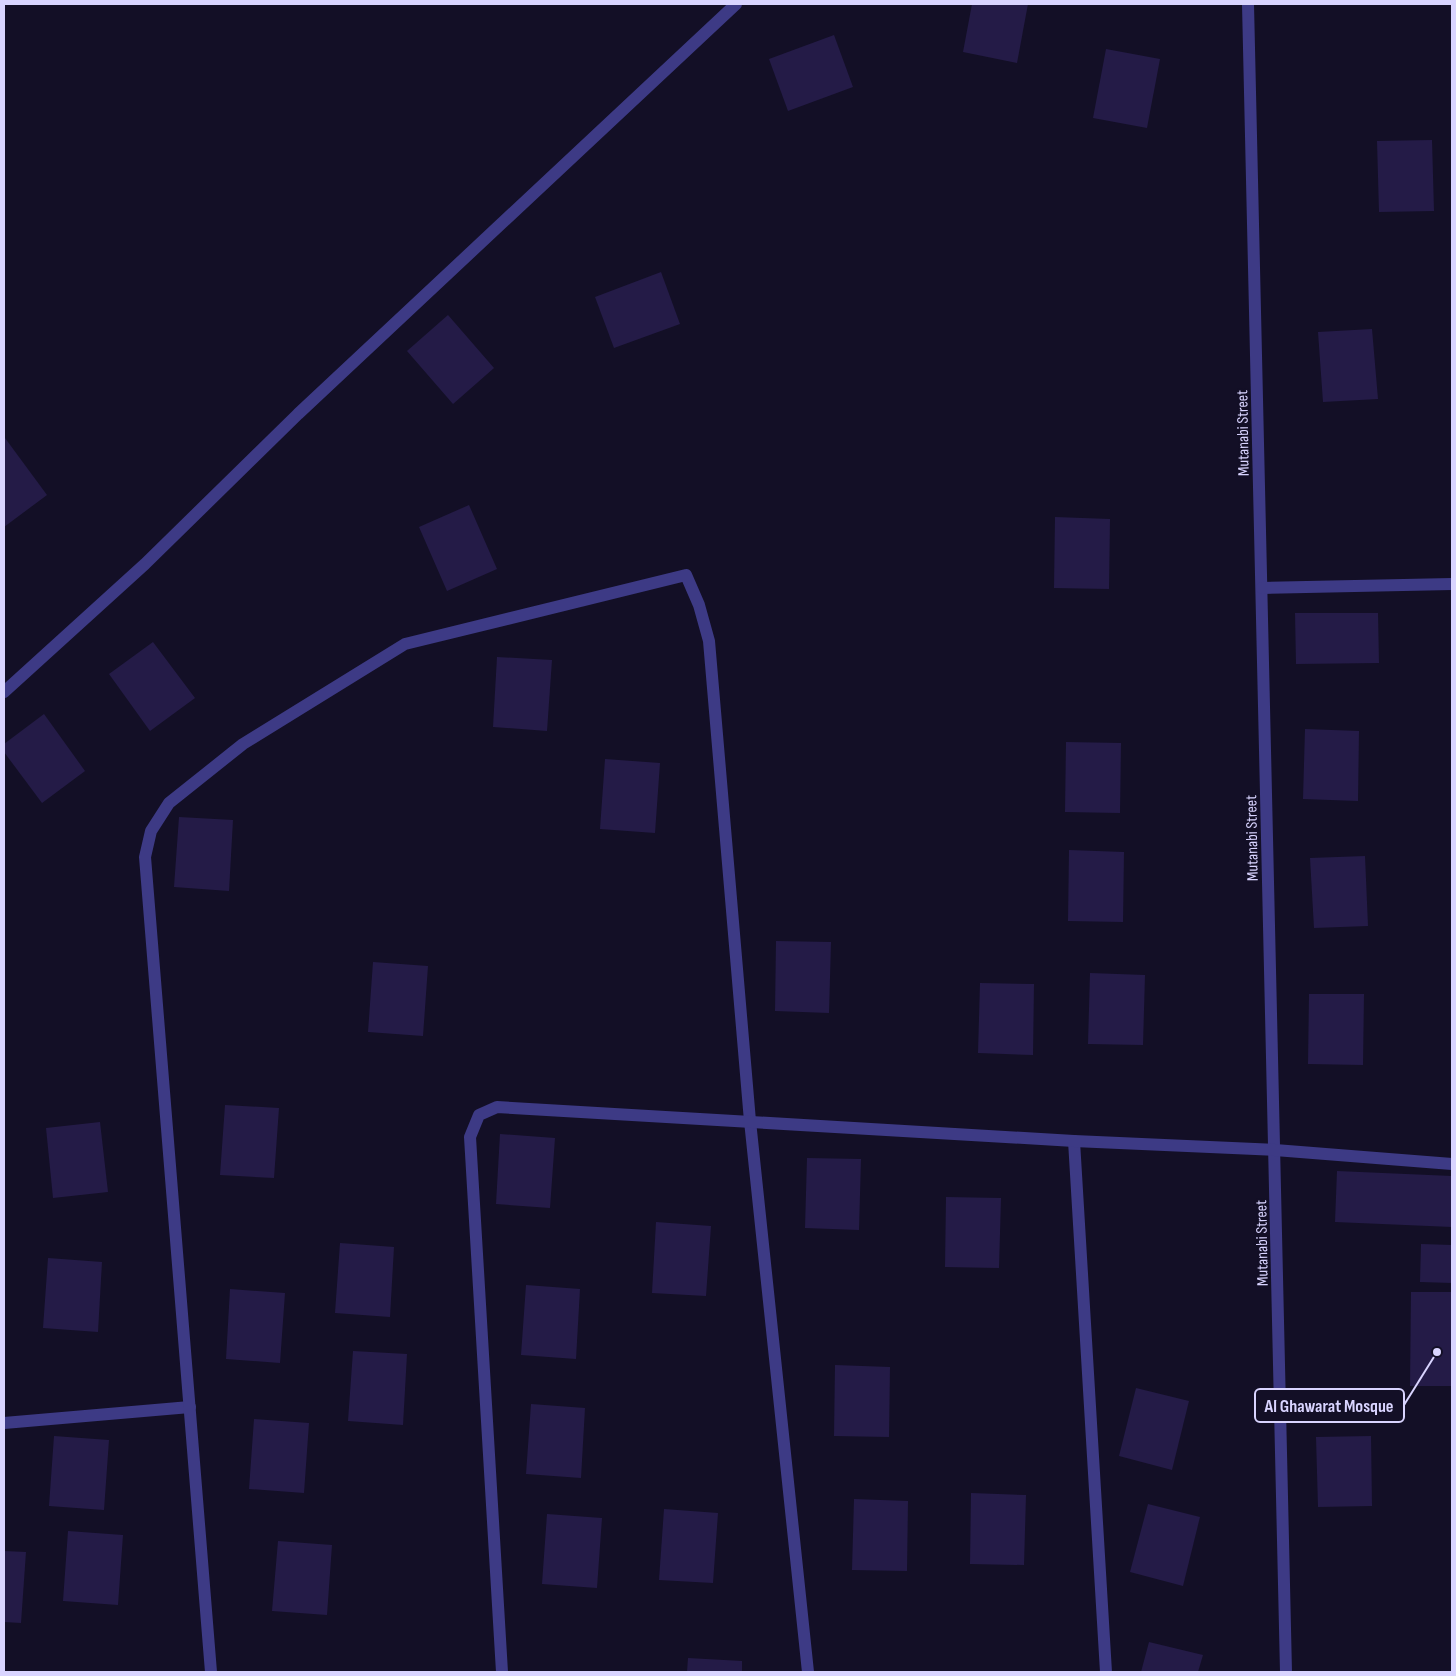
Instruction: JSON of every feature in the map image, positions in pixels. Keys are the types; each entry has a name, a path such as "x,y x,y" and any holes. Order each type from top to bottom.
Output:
{"street":[{"path":"4,692 146,564 298,414 736,4"},
{"name":"Mutanabi Street","path":"1248,4 1286,1672"},
{"path":"212,1672 146,857 151,831 169,803 243,744 405,644 686,575 699,605 709,641 750,1121 808,1672"},
{"path":"1262,588 1452,584"},
{"path":"502,1672 470,1137 479,1116 497,1106 1074,1141 1275,1150 1452,1164"},
{"path":"1074,1141 1106,1672"},
{"path":"4,1423 190,1407"}],"building":[{"path":"972,4 1028,4 1017,63 963,52"},
{"path":"834,35 853,87 788,111 769,59"},
{"path":"1106,49 1160,59 1147,128 1093,118"},
{"path":"1432,140 1434,211 1379,212 1377,141"},
{"path":"661,272 680,324 614,348 595,297"},
{"path":"448,315 494,368 453,404 407,351"},
{"path":"1372,329 1378,399 1323,402 1318,332"},
{"path":"4,439 47,495 4,527"},
{"path":"469,505 497,569 447,591 419,527"},
{"path":"1055,517 1110,519 1109,589 1054,588"},
{"path":"1295,613 1378,613 1379,663 1296,664"},
{"path":"153,642 195,698 150,731 109,674"},
{"path":"497,657 552,660 547,731 493,727"},
{"path":"44,714 85,771 42,803 4,752 4,744"},
{"path":"1305,729 1359,731 1358,801 1303,799"},
{"path":"1066,742 1121,743 1120,813 1065,812"},
{"path":"605,759 660,763 655,833 600,829"},
{"path":"179,817 233,820 229,891 174,887"},
{"path":"1069,850 1124,852 1123,922 1068,921"},
{"path":"1365,856 1368,926 1314,928 1310,858"},
{"path":"776,941 831,942 829,1013 775,1011"},
{"path":"373,962 428,966 423,1036 368,1032"},
{"path":"1090,973 1145,975 1143,1045 1088,1044"},
{"path":"980,983 1034,984 1033,1055 978,1053"},
{"path":"1309,994 1364,994 1363,1065 1308,1064"},
{"path":"225,1105 279,1108 274,1178 220,1175"},
{"path":"100,1122 108,1192 53,1198 46,1128"},
{"path":"500,1134 555,1138 550,1208 496,1204"},
{"path":"807,1158 861,1159 859,1230 805,1228"},
{"path":"1337,1171 1452,1176 1452,1227 1335,1222"},
{"path":"946,1197 1001,1198 999,1268 945,1267"},
{"path":"656,1222 711,1226 706,1296 652,1293"},
{"path":"340,1243 394,1247 390,1317 335,1313"},
{"path":"1421,1244 1452,1245 1452,1283 1420,1282"},
{"path":"48,1258 102,1262 98,1332 43,1328"},
{"path":"526,1285 580,1289 576,1359 521,1355"},
{"path":"230,1289 285,1293 280,1363 226,1359"},
{"path":"1411,1292 1452,1292 1452,1386 1410,1386"},
{"path":"353,1351 407,1354 403,1425 348,1421"},
{"path":"835,1365 890,1367 889,1437 834,1436"},
{"path":"1136,1388 1189,1401 1172,1470 1119,1456"},
{"path":"531,1404 585,1408 581,1478 526,1474"},
{"path":"254,1419 309,1423 304,1493 249,1489"},
{"path":"54,1436 109,1440 104,1510 49,1506"},
{"path":"1371,1436 1372,1506 1318,1507 1316,1437"},
{"path":"971,1493 1026,1495 1024,1565 970,1564"},
{"path":"854,1499 908,1501 907,1571 852,1570"},
{"path":"1148,1504 1200,1517 1183,1586 1130,1572"},
{"path":"664,1509 718,1513 713,1583 659,1580"},
{"path":"547,1514 602,1518 597,1588 542,1584"},
{"path":"68,1531 123,1535 118,1605 63,1601"},
{"path":"278,1541 332,1545 327,1615 272,1611"},
{"path":"4,1551 26,1552 21,1623 4,1622"},
{"path":"1149,1642 1203,1655 1198,1672 1141,1672"},
{"path":"688,1658 742,1661 742,1672 687,1672"}],"place":[{"name":"Al Ghawarat Mosque","path":"1437,1352"}]}
